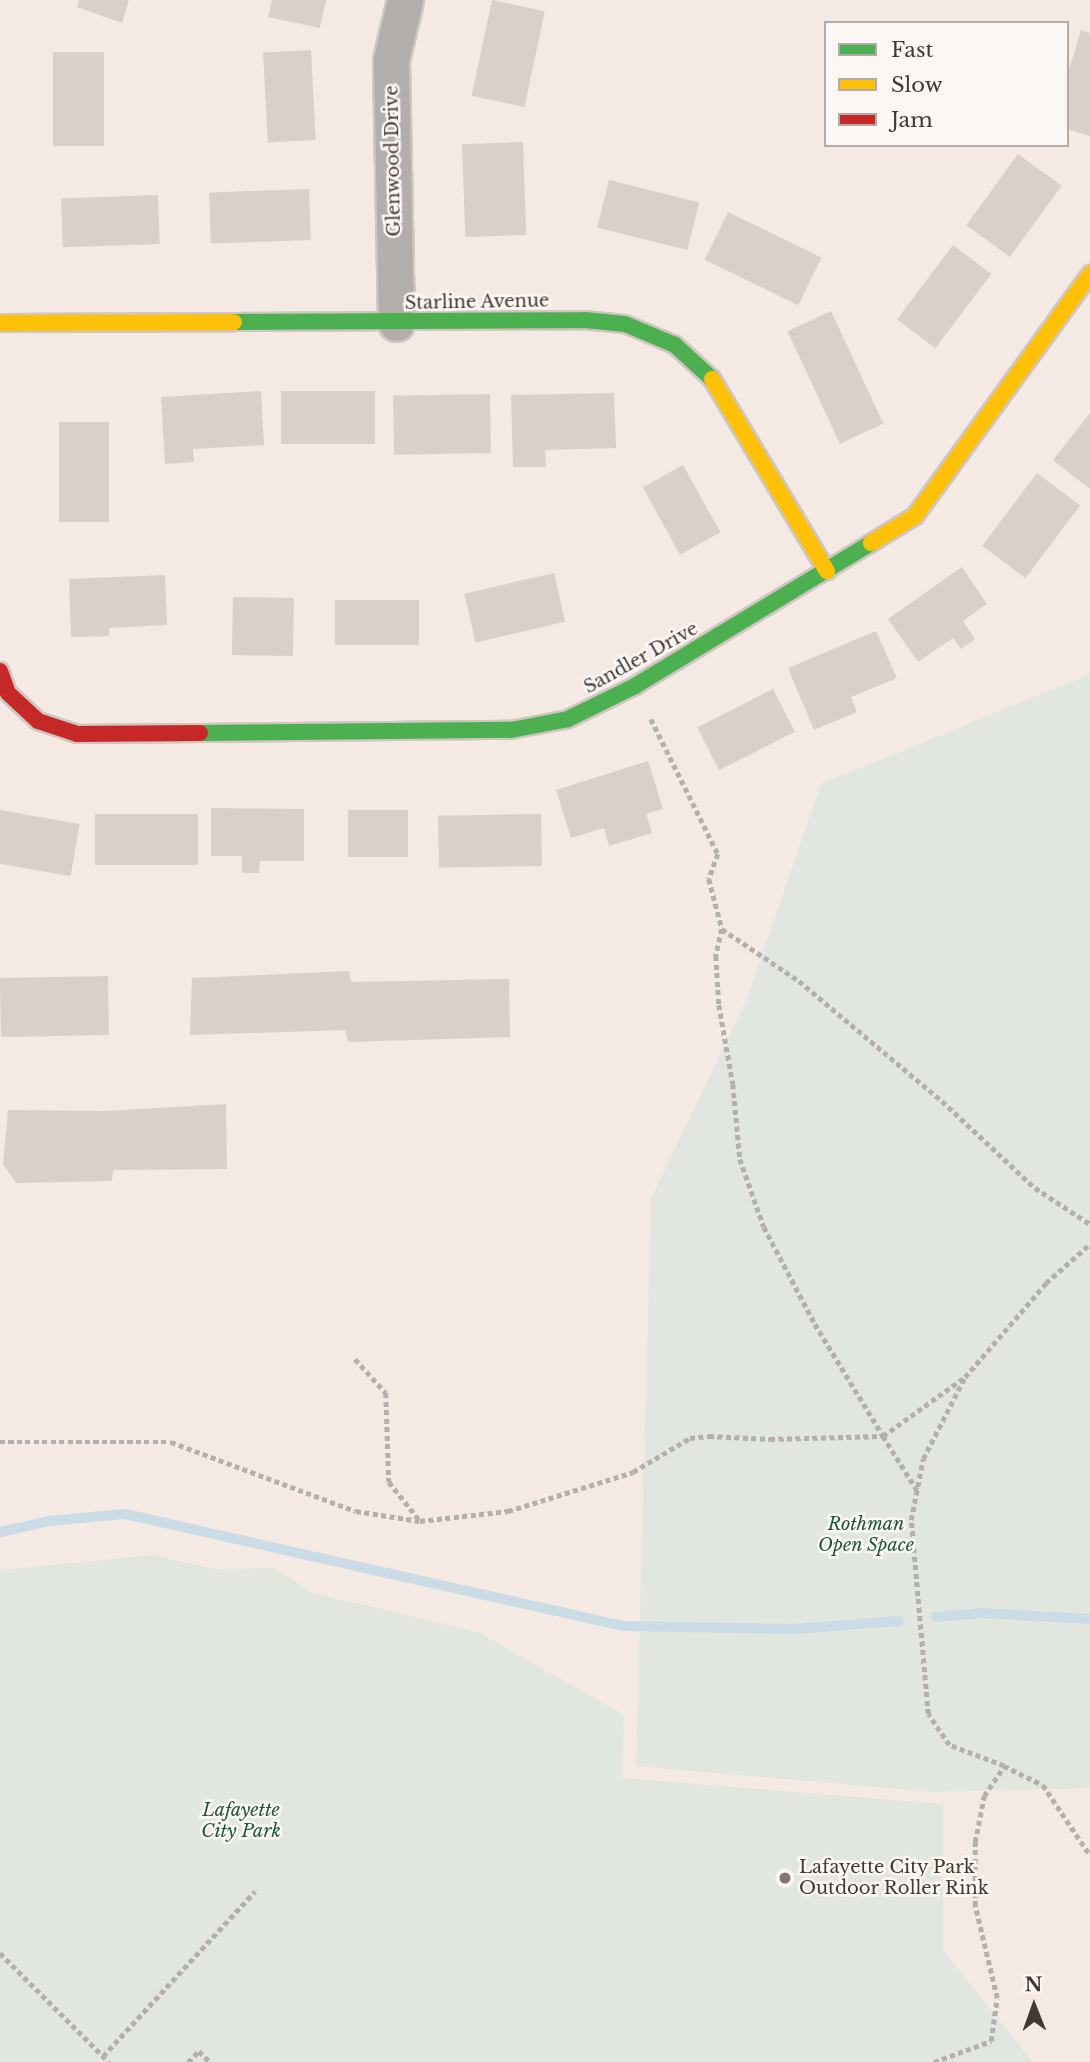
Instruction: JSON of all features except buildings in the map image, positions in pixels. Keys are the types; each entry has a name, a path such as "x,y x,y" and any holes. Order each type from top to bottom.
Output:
{"street":[{"name":"Glenwood Drive","path":"396,323 391,60 405,0"},
{"name":"Sandler Drive","path":"0,671 8,692 38,721 76,734 511,730 568,719 635,686 915,516 1090,274"},
{"name":"Starline Avenue","path":"0,323 584,320 625,324 675,345 715,382 827,571"}],"path":[{"path":"635,686 718,854 709,879 722,929 716,956 719,1005 733,1084 740,1159 764,1227 849,1386 917,1490"},
{"path":"722,929 799,981 942,1101 1035,1188 1090,1224"},
{"path":"0,1442 171,1442 356,1511 420,1521 508,1511 633,1472 690,1438 883,1436 965,1377 1046,1283 1090,1244"},
{"path":"355,1359 386,1392 389,1482 420,1521"},
{"path":"965,1377 923,1460 911,1520 928,1714 949,1745 1004,1766 1043,1785 1090,1855"},
{"path":"934,2062 991,2041 997,1998 975,1906 975,1842 984,1796 1004,1766"},
{"path":"103,2056 255,1891"},
{"path":"0,1954 109,2062"},
{"path":"188,2062 199,2051 210,2062"}],"green space":[{"name":"Rothman Open Space","path":"1090,674 1090,1788 933,1792 636,1766 651,1198 746,1001 821,784"},
{"name":"Lafayette City Park","path":"154,1555 213,1569 274,1568 313,1593 478,1632 624,1715 622,1778 943,1804 943,1950 1033,2062 0,2062 0,1570"}],"waterway":[{"path":"0,1532 49,1521 125,1514 623,1626 794,1629 899,1621"},
{"path":"936,1617 982,1613 1090,1619"}],"traffic: fast":[{"path":"234,322 584,320 625,324 675,345 712,379"},
{"path":"200,733 511,730 568,719 635,686 871,543"}],"traffic: slow":[{"path":"871,543 915,516 1090,274"},
{"path":"0,323 234,322"},
{"path":"712,379 827,571"}],"traffic: jam":[{"path":"0,671 8,693 38,721 77,734 200,733"}],"place":[{"name":"Lafayette City Park Outdoor Roller Rink","path":"785,1878"}]}
